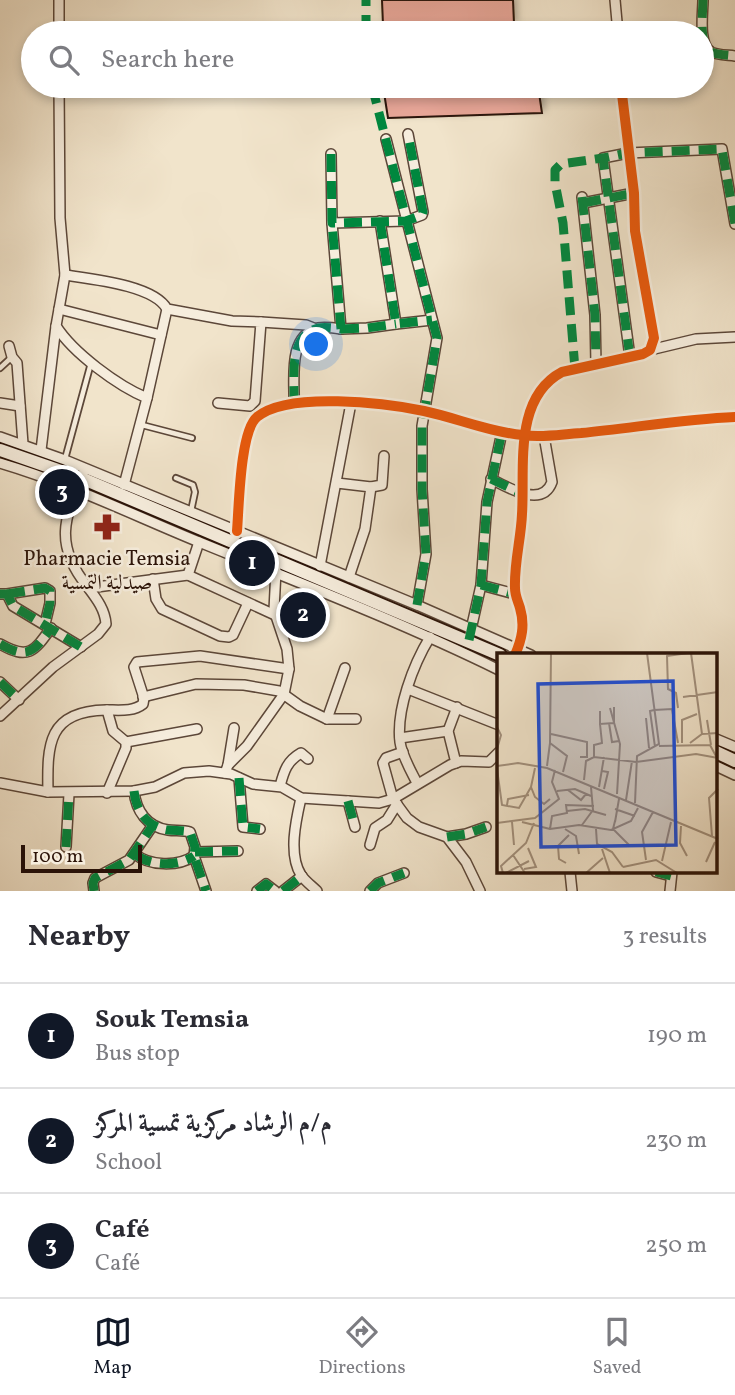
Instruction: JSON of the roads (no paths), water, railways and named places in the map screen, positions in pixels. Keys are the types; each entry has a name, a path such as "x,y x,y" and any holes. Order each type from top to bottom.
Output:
{"main road":[{"path":"0,450 81,479 122,490 220,531 276,567 319,571 497,654"},
{"path":"718,753 735,761"}],"street":[{"path":"59,0 59,21"},
{"path":"615,0 617,21"},
{"path":"703,0 704,21"},
{"path":"714,52 735,56"},
{"path":"41,450 65,275 59,208 59,98"},
{"path":"622,98 634,193 635,231 654,330 650,349"},
{"path":"332,223 406,221 422,215 423,206 408,135"},
{"path":"386,139 437,338 423,411 422,489 426,554 417,605"},
{"path":"631,357 603,158 628,153 735,148"},
{"path":"722,149 735,223"},
{"path":"331,154 332,223 341,328"},
{"path":"596,364 595,315 583,200 609,199 634,193"},
{"path":"380,221 396,324"},
{"path":"65,275 111,282 139,290 163,300 167,309 141,424 122,490 191,512 220,531 237,531 319,571 349,577 417,605 497,668"},
{"path":"60,309 162,335"},
{"path":"167,309 232,321 306,325 316,328 367,328 432,320"},
{"path":"218,403 250,406 255,401 261,323"},
{"path":"56,326 91,362 147,398"},
{"path":"294,404 297,344 316,328"},
{"path":"0,463 81,479 199,542 276,567 430,637 462,638 516,652 523,622 515,594 514,575 522,514 524,436 533,405 547,382 562,372 631,357 650,349 696,339 735,337"},
{"path":"9,346 16,363 23,444"},
{"path":"0,403 20,406"},
{"path":"319,571 351,403"},
{"path":"237,531 246,442 251,423 266,411 294,404 351,403 423,411 524,436 627,429 710,417 735,417"},
{"path":"462,638 481,585 487,502 502,432"},
{"path":"491,479 521,493 537,495 550,488 552,482 544,436"},
{"path":"0,437 65,460 81,479"},
{"path":"337,483 371,487 382,485 384,456"},
{"path":"0,716 53,667 98,634 106,624 103,609 72,565 66,550 66,519 81,479"},
{"path":"349,577 365,529 371,487"},
{"path":"188,575 199,542"},
{"path":"227,769 284,694 289,669 287,649 275,615 276,567"},
{"path":"89,588 188,575 275,615"},
{"path":"153,579 159,606 220,636 233,635 248,603"},
{"path":"481,585 515,594"},
{"path":"0,644 20,653 29,653 41,642 48,626 50,603 50,590 45,588 4,594 13,606 48,626 81,647"},
{"path":"417,783 403,752 400,726 418,658 430,637"},
{"path":"48,792 49,750 57,730 71,717 80,713 139,707 144,703 134,667 137,662 200,656 289,669"},
{"path":"327,719 345,668"},
{"path":"0,682 19,700"},
{"path":"143,697 171,689 207,684 261,687 284,694 300,706 327,719 356,719"},
{"path":"408,689 497,724"},
{"path":"456,763 448,731 457,707"},
{"path":"107,710 113,731 125,742 126,748 107,793"},
{"path":"227,769 234,728"},
{"path":"125,742 197,729"},
{"path":"400,738 448,731"},
{"path":"718,739 735,747"},
{"path":"403,752 386,758 383,763 395,801 407,818 419,827 447,837 486,827"},
{"path":"280,786 285,768 292,759 301,753 307,759"},
{"path":"370,845 375,828 387,820 395,801 417,783 456,763 489,762 497,754"},
{"path":"718,767 735,775"},
{"path":"0,783 48,792 107,793 155,788 184,773 227,769 253,784 280,786 301,798 379,803 395,801"},
{"path":"239,778 243,827 260,829"},
{"path":"134,791 138,809 153,825 165,830 189,831 206,891"},
{"path":"66,847 69,793"},
{"path":"301,798 295,851 302,876 317,891"},
{"path":"348,801 355,827"},
{"path":"94,891 95,878 117,868 135,854 153,825"},
{"path":"447,837 466,862 480,891"},
{"path":"135,854 146,861 165,863 185,861 194,854 238,851"},
{"path":"370,891 378,883 404,873"},
{"path":"670,891 672,874"},
{"path":"283,891 302,876"},
{"path":"257,891 266,884 275,891"}],"lane":[{"path":"0,368 12,357"},
{"path":"65,460 91,362"},
{"path":"141,424 192,438"},
{"path":"176,478 193,485 195,492 191,512"}],"place":[{"name":"Café","path":"62,492"},
{"name":"Pharmacie Temsia صيدلية التمسية","path":"107,527"},
{"name":"Souk Temsia","path":"252,563"},
{"name":"م/م الرشاد مركزية تمسية المركز","path":"303,615"}]}
